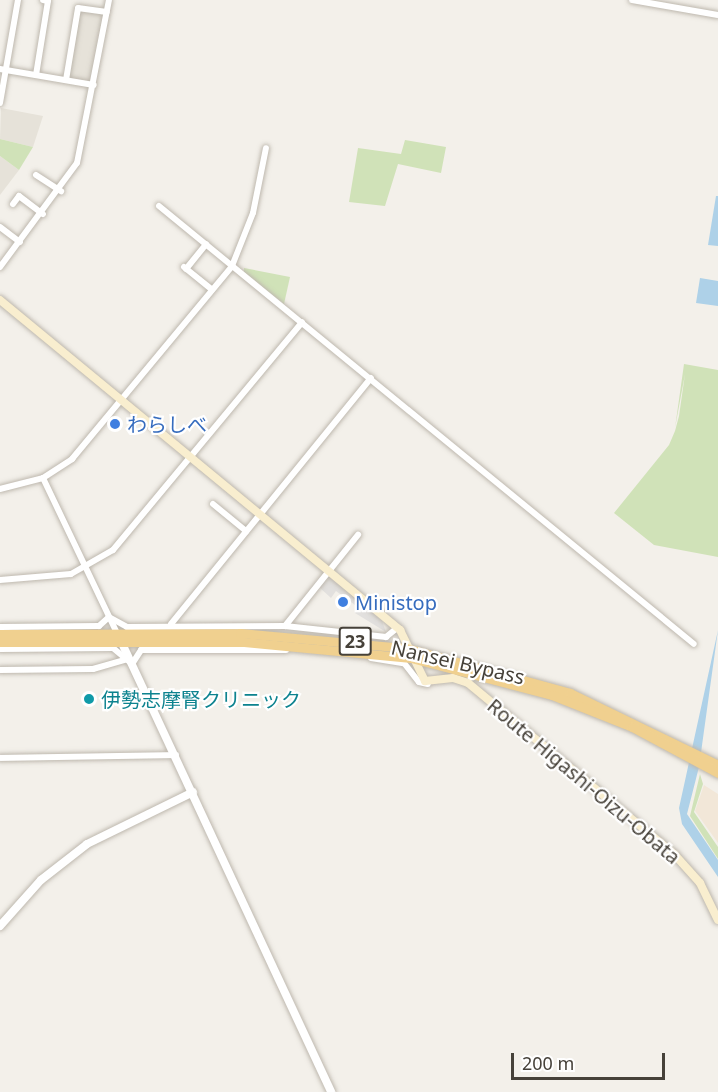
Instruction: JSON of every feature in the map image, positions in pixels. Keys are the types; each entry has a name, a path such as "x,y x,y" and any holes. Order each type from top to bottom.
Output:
{"highway":[{"name":"Nansei Bypass","path":"0,634 301,645 411,658 552,695 690,753"},
{"name":"Nansei Bypass","path":"0,642 300,635 406,648 541,683 690,753 718,773"},
{"name":"Nansei Bypass","path":"704,761 718,765"}],"main road":[{"path":"0,300 261,513 397,628 421,677 432,682"},
{"name":"Route Higashi-Oizu-Obata","path":"432,682 453,678 468,683 679,859 700,883 718,920"}],"street":[{"path":"0,104 8,71 18,0"},
{"path":"36,75 48,1 43,0"},
{"path":"0,267 61,191 80,153 109,0"},
{"path":"632,0 718,15"},
{"path":"66,80 78,8 107,12"},
{"path":"0,69 94,85"},
{"path":"0,489 43,478 72,459 232,266 255,207 266,148"},
{"path":"36,175 61,191"},
{"path":"13,204 19,196 43,214"},
{"path":"159,206 694,644"},
{"path":"0,227 20,242"},
{"path":"206,244 185,268 212,290"},
{"path":"0,580 51,578 85,569 113,550 302,322"},
{"path":"171,624 371,378"},
{"path":"43,478 120,638 129,662 176,755 330,1092"},
{"path":"213,504 246,531"},
{"path":"285,626 358,535"},
{"path":"109,616 127,627 171,624 285,626 386,637 397,628"},
{"path":"0,627 99,626 109,616"},
{"path":"0,649 113,648 129,662"},
{"path":"0,670 93,669 129,662 141,650 282,650 404,663 419,682 432,682"},
{"path":"0,758 176,755"},
{"path":"0,926 41,880 87,844 193,792"}],"shaded area":[{"path":"79,9 106,13 96,84 69,80"},
{"path":"1,108 43,116 33,147 0,139"},
{"path":"0,156 19,170 0,195"},
{"path":"330,575 382,621 386,632 355,613 359,608 336,591 331,598 319,587"},
{"path":"704,785 718,794 718,843 695,811"}],"green space":[{"path":"0,139 33,147 19,170 0,156"},
{"path":"405,140 446,147 441,173 398,164 385,206 349,202 358,148 401,154"},
{"path":"244,268 290,277 284,304 244,272"},
{"path":"684,364 718,370 718,557 654,545 614,513 669,445 675,431 679,416 685,374 675,428"},
{"path":"700,774 703,784 694,812 718,847 718,859 690,816"}],"water":[{"path":"716,196 718,196 718,246 708,245"},
{"path":"700,278 718,281 718,306 696,303"},
{"path":"718,630 699,767 687,814 718,860 718,877 682,824 679,808"}],"place":[{"name":"わらしべ","path":"115,424"},
{"name":"Ministop","path":"343,602"},
{"name":"伊勢志摩腎クリニック","path":"89,699"}]}
